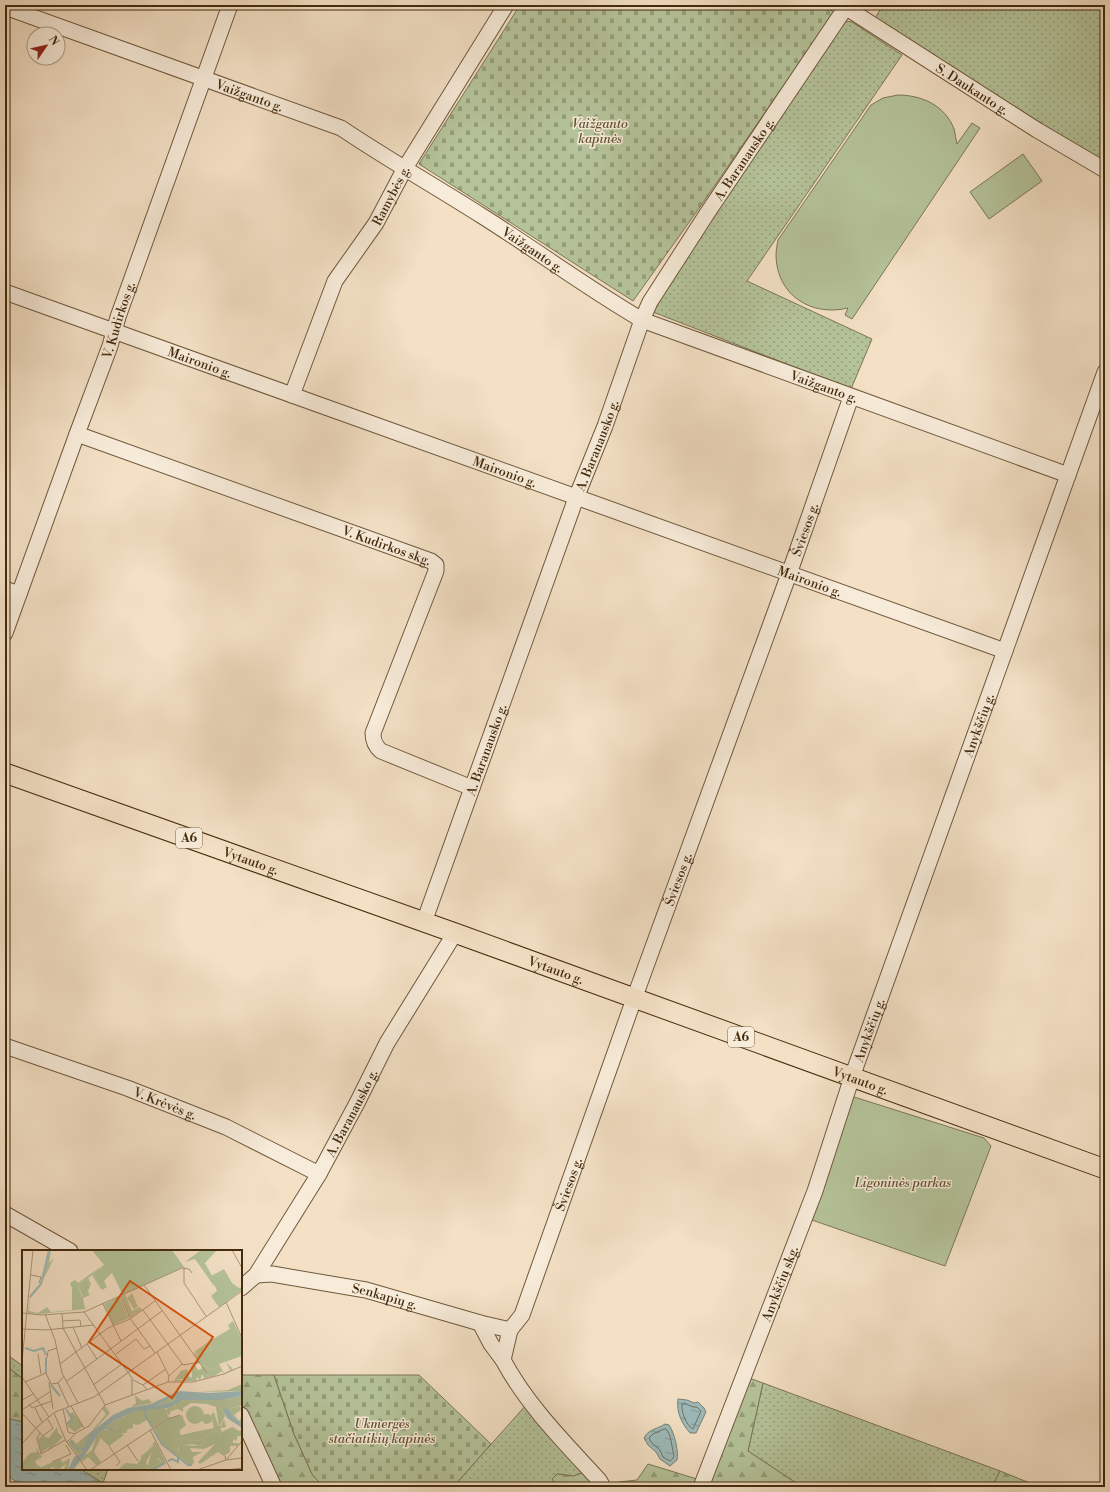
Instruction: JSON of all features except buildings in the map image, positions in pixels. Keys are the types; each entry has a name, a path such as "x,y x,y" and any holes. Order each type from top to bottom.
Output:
{"main road":[{"name":"Vytauto g.","path":"5,773 455,933 1105,1169"}],"street":[{"name":"V. Kudirkos g.","path":"5,633 110,346 114,331 230,5"},
{"name":"Ramybės g.","path":"292,395 335,281 376,223 405,168 506,5"},
{"name":"S. Daukanto g.","path":"844,6 1037,130 1105,170"},
{"name":"A. Baranausko g.","path":"424,922 576,498 605,426 642,320 650,302 844,6"},
{"name":"Vaižganto g.","path":"5,7 341,128 373,150 445,192 642,320 1068,475"},
{"name":"Maironio g.","path":"5,292 1005,651"},
{"name":"Anykščių g.","path":"852,1077 1105,372"},
{"name":"Šviesos g.","path":"503,1360 510,1330 522,1315 851,397"},
{"name":"V. Kudirkos skg.","path":"77,434 431,561 436,565 436,571 421,613 373,734 373,740 381,751 472,788"},
{"path":"5,589 19,594"},
{"name":"A. Baranausko g.","path":"242,1287 256,1275 318,1174 357,1103 387,1043 455,933"},
{"name":"V. Krėvės g.","path":"5,1046 127,1088 226,1127 318,1174"},
{"name":"Anykščių skg.","path":"701,1487 815,1191 852,1077"},
{"path":"5,1214 68,1250"},
{"name":"Senkapių g.","path":"256,1275 272,1274 366,1290 480,1323 510,1330"},
{"path":"480,1323 491,1344 503,1360 514,1380 531,1405 599,1480 602,1487"},
{"path":"242,1417 274,1487"}],"green space":[{"name":"Vaižganto kapinės","path":"520,5 822,5 834,12 702,204 633,301 419,164"},
{"path":"883,5 1105,5 1105,170 872,23"},
{"path":"845,21 852,22 902,55 747,281 872,339 851,389 653,312 660,298 841,24"},
{"path":"907,95 923,99 938,108 950,121 954,129 957,144 972,123 980,128 852,319 845,315 848,308 834,310 809,306 798,300 789,292 782,282 776,256 778,240 871,105 883,98"},
{"path":"1023,154 1042,181 989,219 970,192"},
{"name":"Ligoninės parkas","path":"851,1096 984,1138 991,1146 945,1266 809,1219"},
{"path":"6,1354 22,1365 22,1378 5,1365"},
{"path":"5,1365 22,1378 22,1422 5,1418"},
{"path":"738,1374 763,1383 748,1451 802,1487 736,1487 720,1484 716,1487 614,1487 619,1482 637,1480 648,1464 697,1479"},
{"path":"242,1375 274,1375 294,1434 312,1474 323,1487 278,1487 242,1404"},
{"name":"Ukmergės stačiatikių kapinės","path":"274,1375 419,1375 491,1444 453,1487 323,1487 312,1474 294,1434"},
{"path":"763,1383 1000,1471 992,1487 802,1487 748,1451"},
{"path":"527,1404 586,1472 573,1476 557,1474 558,1487 453,1487"},
{"path":"82,1470 108,1470 103,1483"},
{"path":"1000,1471 1040,1487 992,1487"},
{"path":"586,1472 599,1487 558,1487 552,1479 557,1474 573,1476"}],"water":[{"path":"678,1399 687,1400 694,1403 698,1402 704,1408 706,1412 696,1433 690,1433 684,1426 678,1409"},
{"path":"5,1418 22,1422 22,1470 82,1470 108,1487 23,1487 5,1474"},
{"path":"665,1424 669,1425 671,1428 676,1442 677,1460 670,1466 660,1459 644,1438 651,1431"}]}
